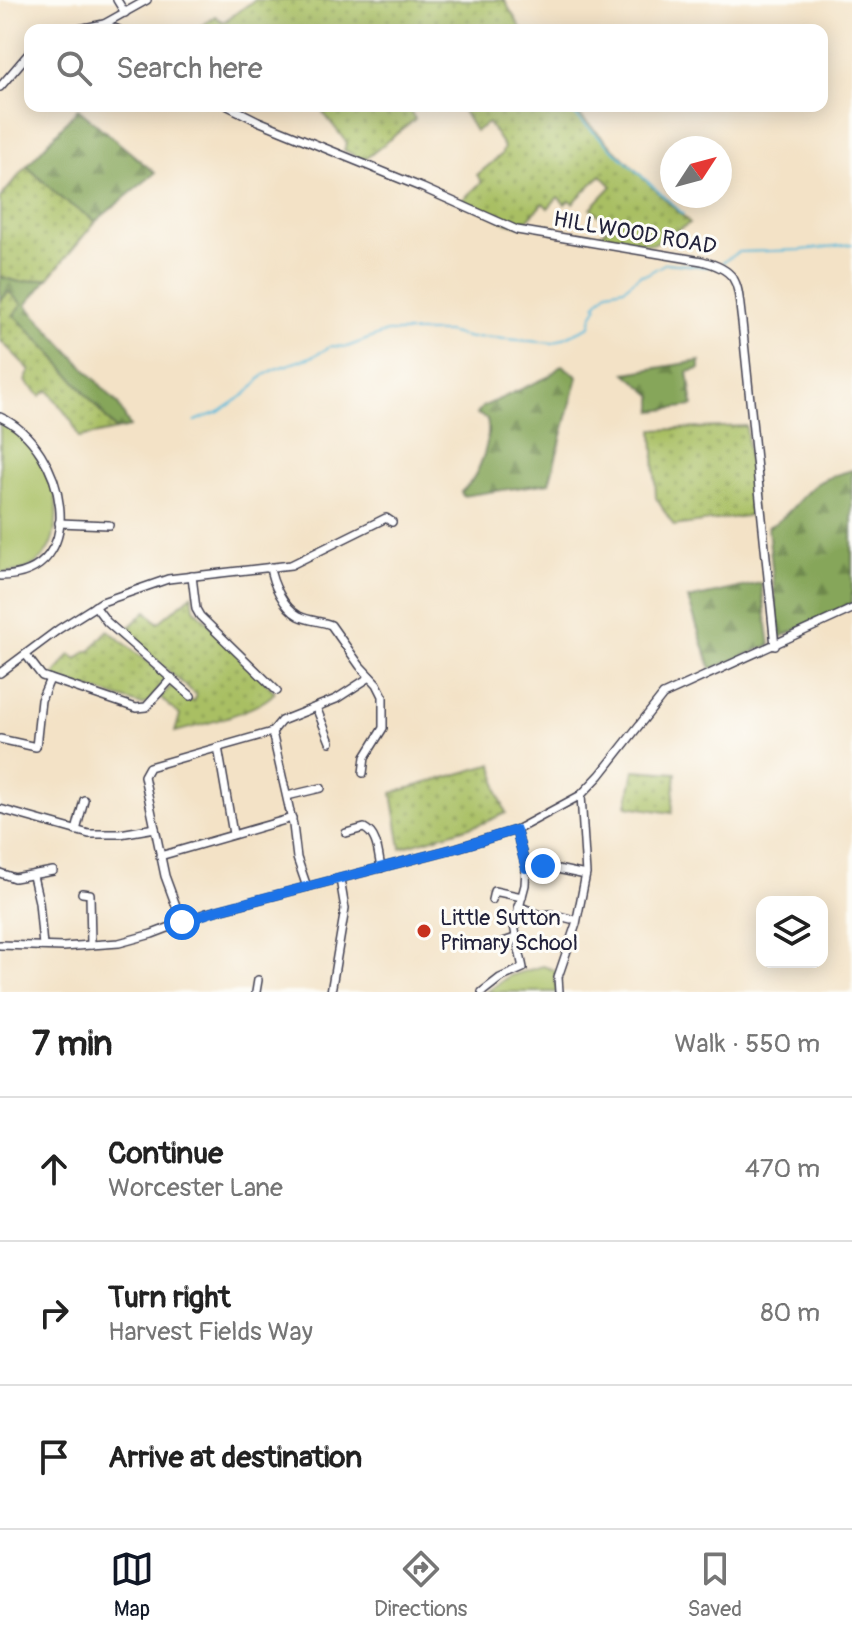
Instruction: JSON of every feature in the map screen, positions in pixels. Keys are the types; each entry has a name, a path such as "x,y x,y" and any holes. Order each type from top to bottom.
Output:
{"street":[{"path":"117,0 122,15 119,24"},
{"path":"104,24 147,0"},
{"path":"0,87 24,59"},
{"name":"HILLWOOD ROAD","path":"240,112 517,230 702,261 720,265 730,272 735,281 742,322 775,646"},
{"path":"0,417 27,434 48,464 59,503 55,542 44,560 25,573 0,576"},
{"path":"1,670 95,606 146,585 192,576 291,565 386,518 392,522"},
{"path":"59,523 109,525"},
{"path":"270,567 271,576 287,605 301,617 331,625 381,690 385,720 363,773"},
{"path":"192,576 196,609 200,616 277,691"},
{"path":"95,606 107,622 191,696"},
{"path":"0,945 119,943 218,910 516,830 581,795 663,695 852,609"},
{"path":"26,655 35,669 50,679 142,708 151,703 172,678"},
{"path":"182,922 160,856 145,771 149,767 272,732 281,721 336,699 370,677"},
{"path":"0,739 36,747 41,700 50,679"},
{"path":"316,707 326,738"},
{"path":"272,732 292,818 297,858 307,887"},
{"path":"218,747 233,834"},
{"path":"287,796 315,787"},
{"path":"559,992 558,977 576,924 586,874 581,795"},
{"path":"76,831 84,800"},
{"path":"0,809 76,831 103,835 155,828"},
{"path":"160,856 292,818"},
{"path":"347,833 364,828 370,831 381,868"},
{"path":"516,830 526,868 515,938 523,968"},
{"path":"526,868 543,866 578,873 574,882"},
{"path":"0,873 14,878 53,871"},
{"path":"33,876 43,946"},
{"path":"331,992 345,909 340,879"},
{"path":"492,900 494,891 522,897"},
{"path":"82,893 90,894 91,945"},
{"path":"518,906 540,915 551,914 567,920"},
{"path":"479,945 492,946 515,938"},
{"path":"482,992 500,978 533,965"},
{"path":"256,992 258,980"}],"green space":[{"path":"255,0 504,0 518,24 204,24 215,16 223,22"},
{"path":"75,112 82,112 155,173 96,221 63,200 27,166"},
{"path":"323,112 411,112 415,119 364,160 344,150 347,143"},
{"path":"464,112 576,112 660,194 660,208 675,208 690,223 653,244 600,236 609,225 591,208 612,186 601,175 573,203 569,200 565,204 558,197 548,208 543,203 522,226 505,222 462,200 482,182 477,175 501,155 504,147 488,123 475,131"},
{"path":"27,166 63,200 96,221 48,279 20,282 0,277 0,198"},
{"path":"0,277 20,282 48,279 26,305 118,404 130,427 116,430 54,356 14,315 22,304 9,292 0,301"},
{"path":"9,291 23,305 15,315 116,430 79,438 72,422 48,390 40,396 25,381 30,370 0,340 0,301"},
{"path":"700,361 700,369 688,372 693,406 653,411 653,396 626,373"},
{"path":"562,365 578,377 549,483 463,496 461,492 473,478 486,448 487,419 477,414 482,407 548,377"},
{"path":"0,419 13,427 39,453 47,467 55,492 56,522 54,536 41,559 27,569 0,574"},
{"path":"746,426 754,515 674,526 656,498 653,430"},
{"path":"852,470 852,603 779,638 768,527 816,484"},
{"path":"761,583 770,645 711,669 688,599"},
{"path":"192,595 194,608 275,692 244,711 175,732 180,715 160,698 170,687 176,686 185,694 186,701 194,702 196,695 124,632 146,611 158,623"},
{"path":"108,630 166,677 149,702 142,705 53,677 70,654 77,659 90,651"},
{"path":"493,764 506,813 401,848 392,793"},
{"path":"634,770 676,773 672,813 627,806"},
{"path":"543,966 557,971 554,978 558,992 487,992 509,976"}],"waterway":[{"path":"575,115 683,214"},
{"path":"723,262 738,252 802,250 852,244"},
{"path":"195,421 219,412 275,369 314,356 331,346 347,347 387,332 447,332 470,338 553,343 590,326 598,306 595,305 608,291 624,288 640,275 666,263 708,267"}],"place":[{"name":"Little Sutton Primary School","path":"424,931"}],"route":[{"path":"182,922 516,830 526,868 543,866"}]}
